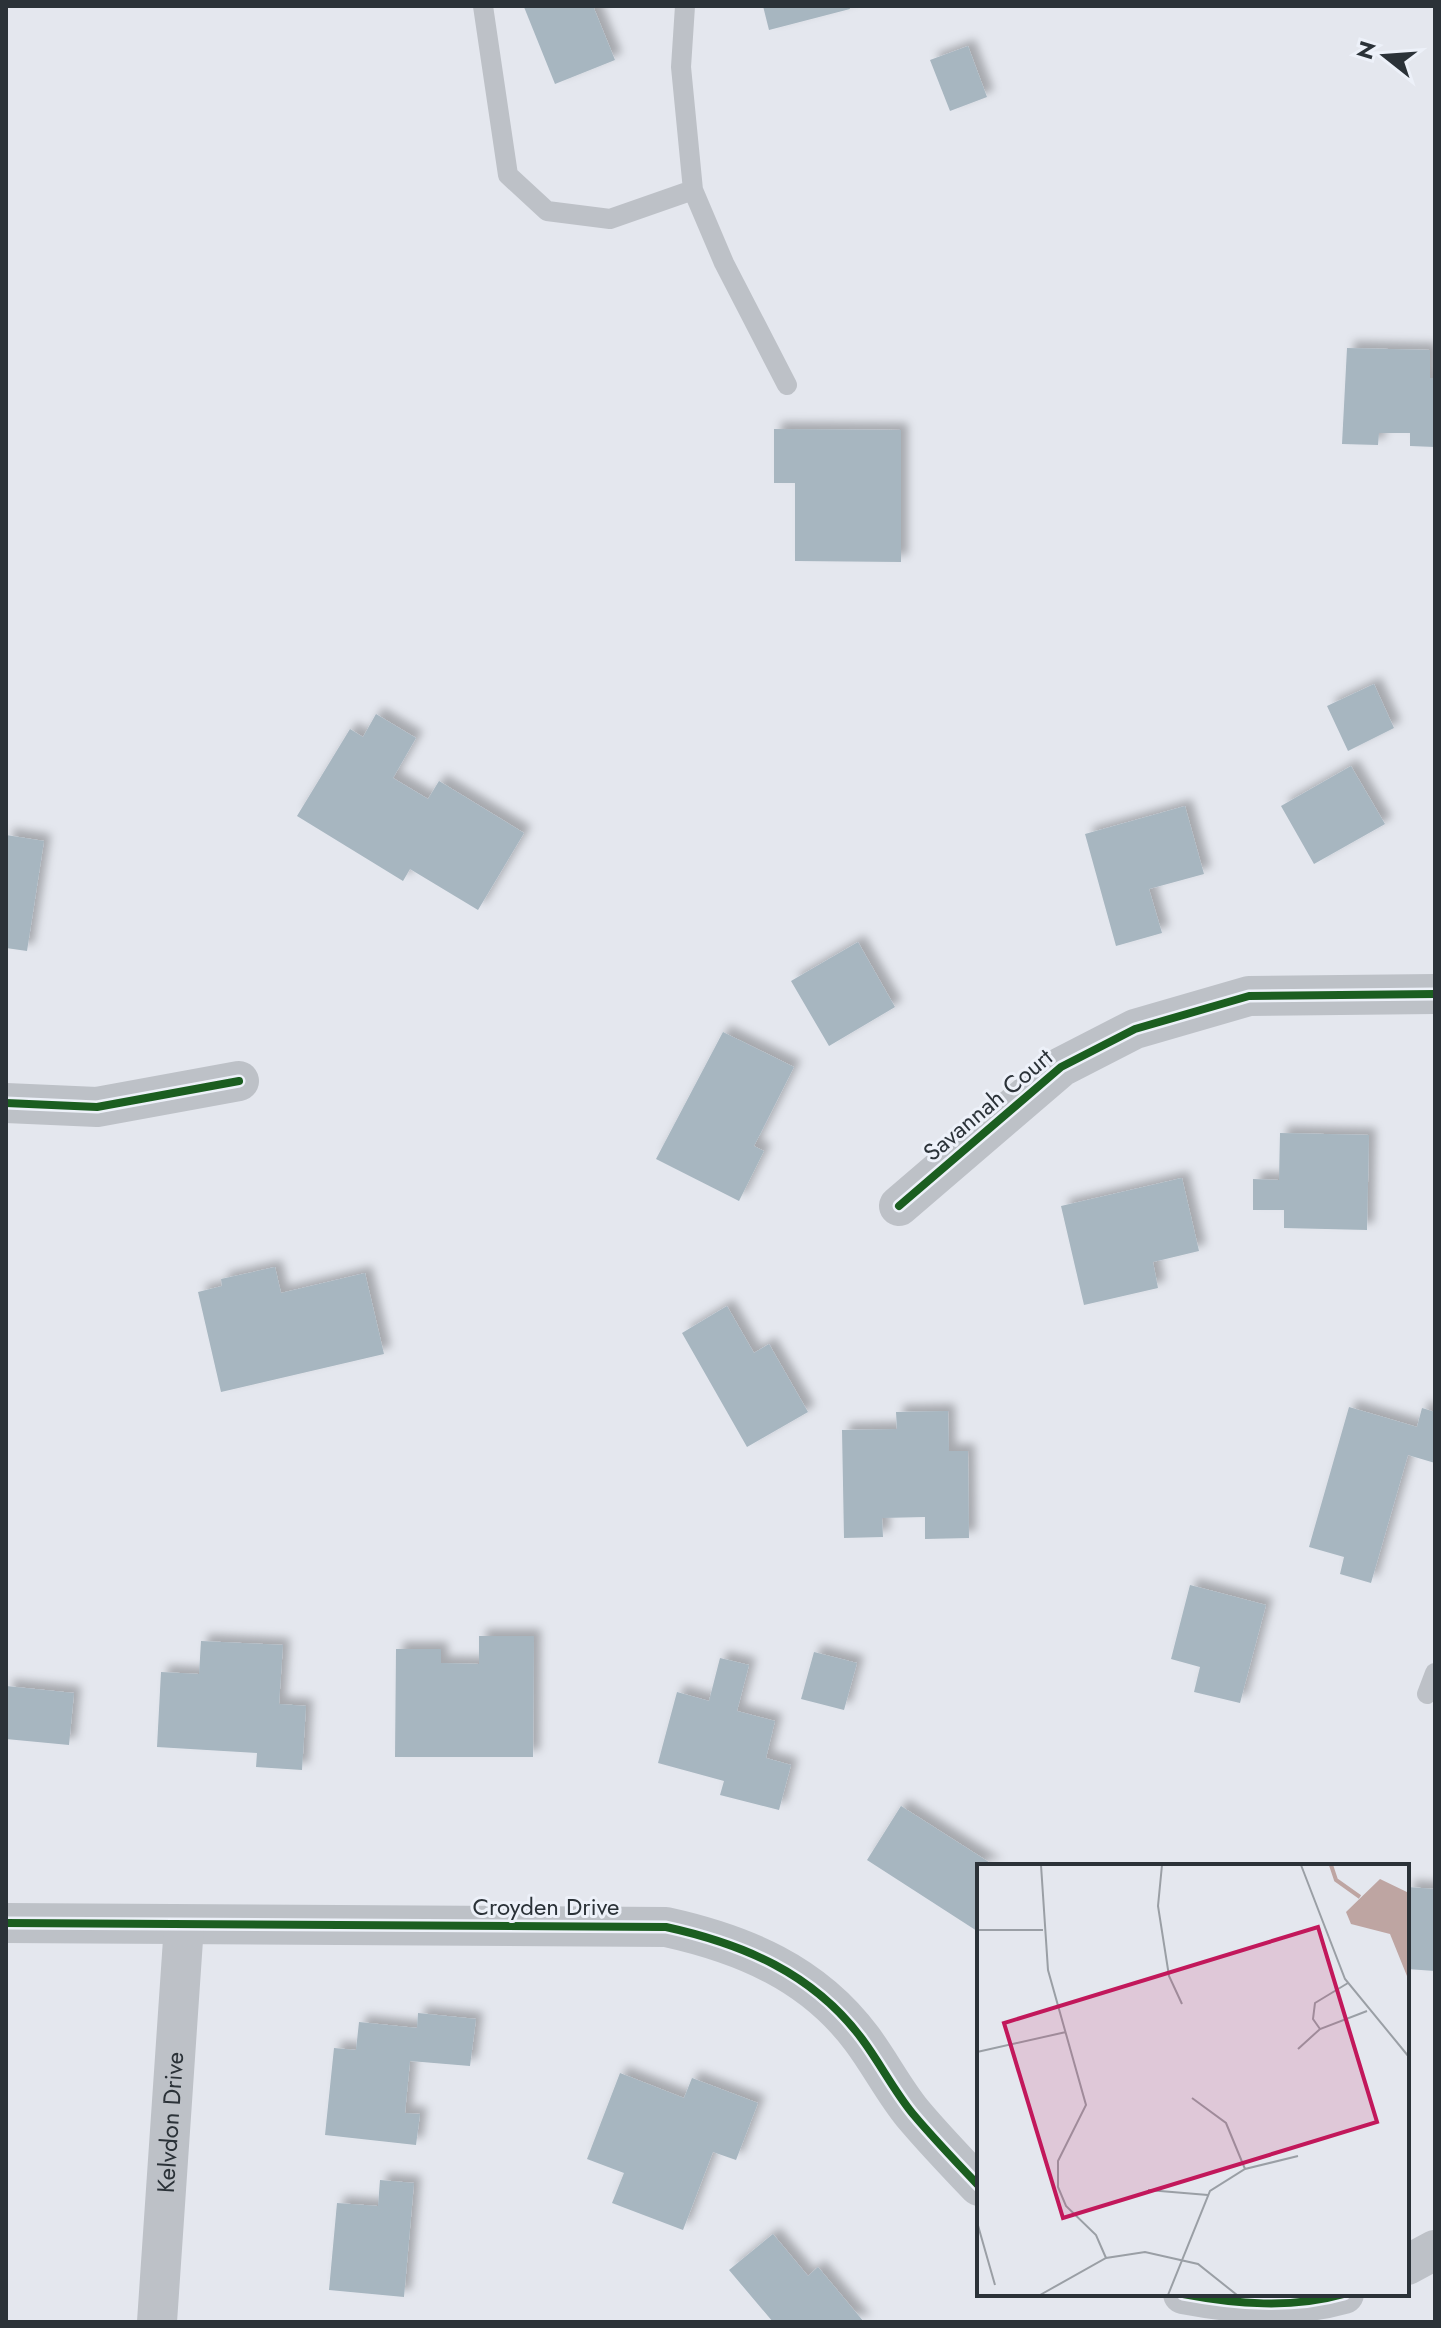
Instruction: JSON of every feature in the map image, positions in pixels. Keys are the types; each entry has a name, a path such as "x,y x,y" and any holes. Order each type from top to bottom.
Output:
{"street":[{"name":"Savannah Court","path":"899,1206 1061,1067 1135,1029 1249,996 1435,994"},
{"path":"6,1103 97,1107 239,1081"},
{"name":"Croyden Drive","path":"6,1923 666,1927 721,1939 779,1965 819,1994 861,2036 912,2113 977,2184"},
{"name":"Kelvdon Drive","path":"157,2322 184,1925"},
{"path":"1409,2264 1435,2250"},
{"path":"1194,2296 1220,2301 1276,2304 1330,2296"}],"lane":[{"path":"483,6 508,175 547,211 610,219 693,190"},
{"path":"685,6 681,67 693,190 724,263 787,385"},
{"path":"1427,1694 1435,1673"}],"building":[{"path":"593,6 615,60 555,84 524,7"},
{"path":"763,6 849,6 850,9 769,30"},
{"path":"968,46 987,97 950,111 930,60"},
{"path":"1347,348 1430,350 1430,378 1435,378 1435,447 1410,446 1410,433 1379,433 1378,445 1342,444"},
{"path":"774,429 901,430 901,562 795,561 795,483 774,483"},
{"path":"1374,684 1394,728 1348,751 1327,706"},
{"path":"376,714 416,738 393,778 428,799 439,781 524,833 478,910 410,869 403,881 297,816 350,729 363,737"},
{"path":"1351,766 1385,824 1314,864 1281,806"},
{"path":"1185,806 1204,874 1149,889 1162,933 1116,946 1085,834"},
{"path":"6,835 44,841 27,951 6,948"},
{"path":"858,942 895,1007 829,1046 791,981"},
{"path":"723,1032 794,1067 754,1146 764,1151 739,1201 656,1159"},
{"path":"1280,1133 1369,1135 1367,1230 1284,1228 1284,1210 1253,1210 1253,1179 1279,1180"},
{"path":"1182,1178 1199,1251 1153,1262 1158,1288 1084,1305 1061,1206"},
{"path":"275,1267 281,1293 365,1273 384,1354 221,1392 198,1292 222,1286 221,1279"},
{"path":"727,1306 754,1353 769,1344 808,1412 747,1447 682,1333"},
{"path":"1349,1407 1417,1427 1422,1408 1435,1412 1435,1463 1408,1455 1371,1583 1340,1574 1344,1557 1309,1547"},
{"path":"948,1411 949,1451 968,1451 969,1538 925,1539 925,1517 882,1518 883,1537 844,1538 842,1430 897,1429 896,1412"},
{"path":"1190,1585 1266,1605 1240,1703 1194,1692 1200,1667 1171,1659"},
{"path":"479,1636 534,1636 533,1757 395,1757 396,1649 441,1649 441,1663 479,1664"},
{"path":"201,1641 283,1645 279,1704 306,1706 302,1770 256,1767 257,1753 157,1747 161,1672 199,1674"},
{"path":"814,1652 857,1663 844,1710 801,1699"},
{"path":"720,1658 749,1665 737,1711 775,1721 766,1758 791,1765 779,1810 720,1795 724,1781 658,1763 677,1692 709,1701"},
{"path":"6,1686 74,1693 69,1745 6,1739"},
{"path":"901,1806 992,1864 977,1864 977,1931 867,1860"},
{"path":"1409,1887 1435,1889 1435,1971 1409,1969"},
{"path":"418,2013 476,2019 470,2066 410,2061 405,2113 420,2114 416,2145 325,2135 334,2048 356,2050 359,2022 417,2028"},
{"path":"620,2073 684,2098 692,2078 758,2103 736,2160 713,2152 683,2230 612,2203 624,2173 587,2159"},
{"path":"380,2180 414,2183 404,2297 329,2290 337,2203 378,2206"},
{"path":"773,2234 808,2276 818,2267 864,2322 773,2322 729,2270"}],"cycle path":[{"path":"899,1206 1061,1067 1135,1029 1249,996 1435,994"},
{"path":"6,1103 97,1107 239,1081"},
{"path":"6,1923 666,1927 695,1934 722,1942 774,1965 822,1996 862,2039 913,2114 977,2184"},
{"path":"1196,2296 1264,2303 1304,2302 1336,2296"}]}
